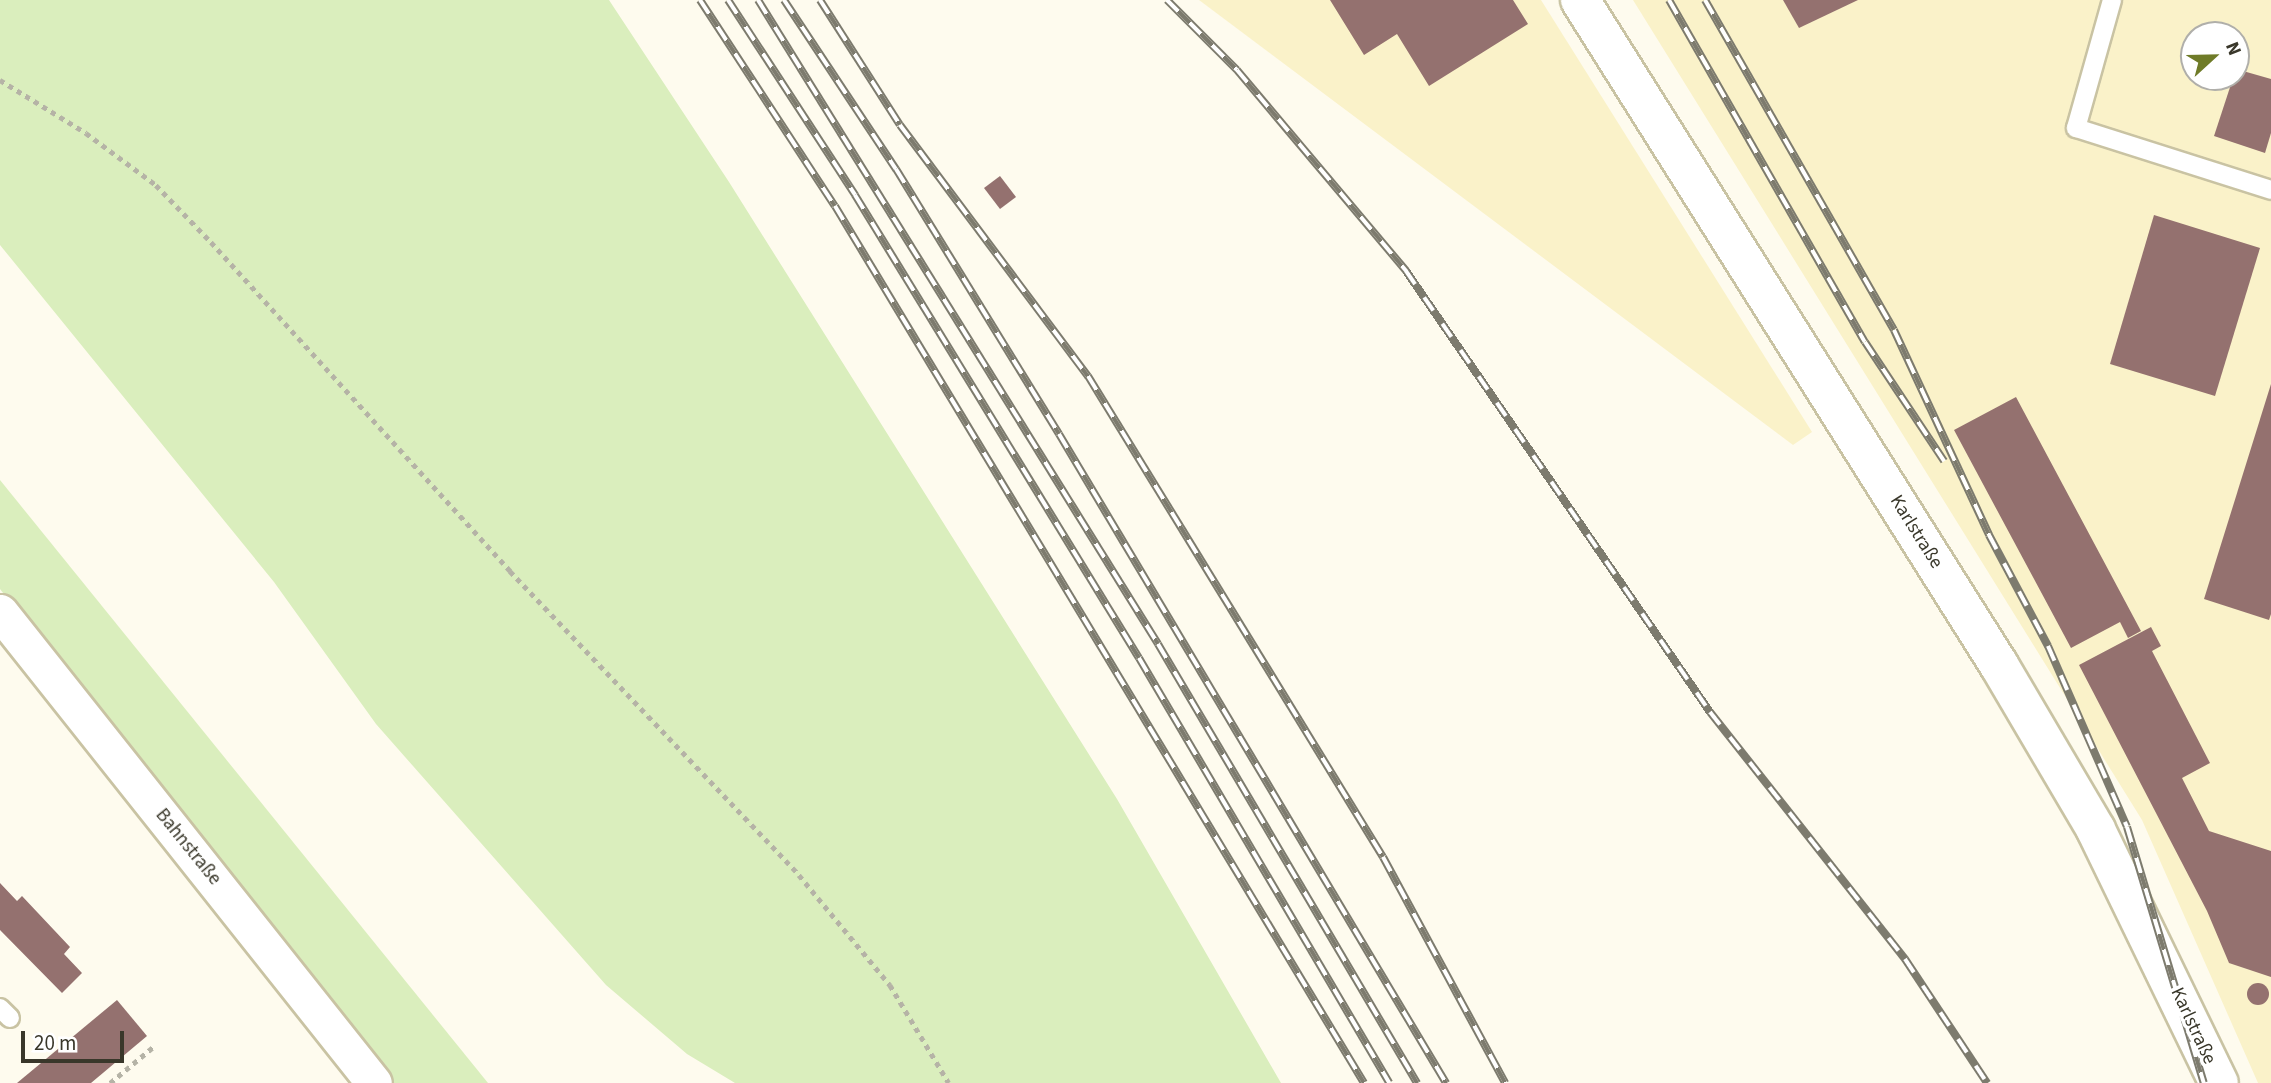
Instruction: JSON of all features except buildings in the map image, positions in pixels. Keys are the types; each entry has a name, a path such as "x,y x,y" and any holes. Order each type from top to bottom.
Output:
{"street":[{"name":"Karlstraße","path":"1580,0 2000,665 2096,830 2218,1083"},
{"name":"Bahnstraße","path":"7,636 374,1083"}],"lane":[{"path":"2112,0 2076,128 2271,190"}],"path":[{"path":"0,80 86,133 156,185 211,243 510,571 799,875 890,985 949,1083"},
{"path":"110,1083 153,1047"}],"shaded area":[{"path":"1199,0 1541,0 1812,432 1793,445"},
{"path":"1633,0 2271,0 2271,1083 2258,1083 2142,820"}],"green space":[{"path":"0,0 609,0 729,182 1117,799 1281,1083 735,1083 687,1054 606,985 376,724 274,582 0,245"},
{"path":"0,480 488,1083 377,1083 0,589"}],"railway":[{"path":"700,0 835,206 1364,1083"},
{"path":"728,0 855,195 1139,658 1389,1083"},
{"path":"758,0 1158,644 1417,1083"},
{"path":"784,0 896,169 1059,434 1446,1083"},
{"path":"820,0 900,125 1088,376 1383,857 1505,1083"},
{"path":"1167,0 1237,70 1406,271 1710,712 1905,959 1987,1083"},
{"path":"1669,0 1865,342 1944,461"},
{"path":"1705,0 1894,330 1989,535 2048,646 2127,827 2204,1083"}]}
